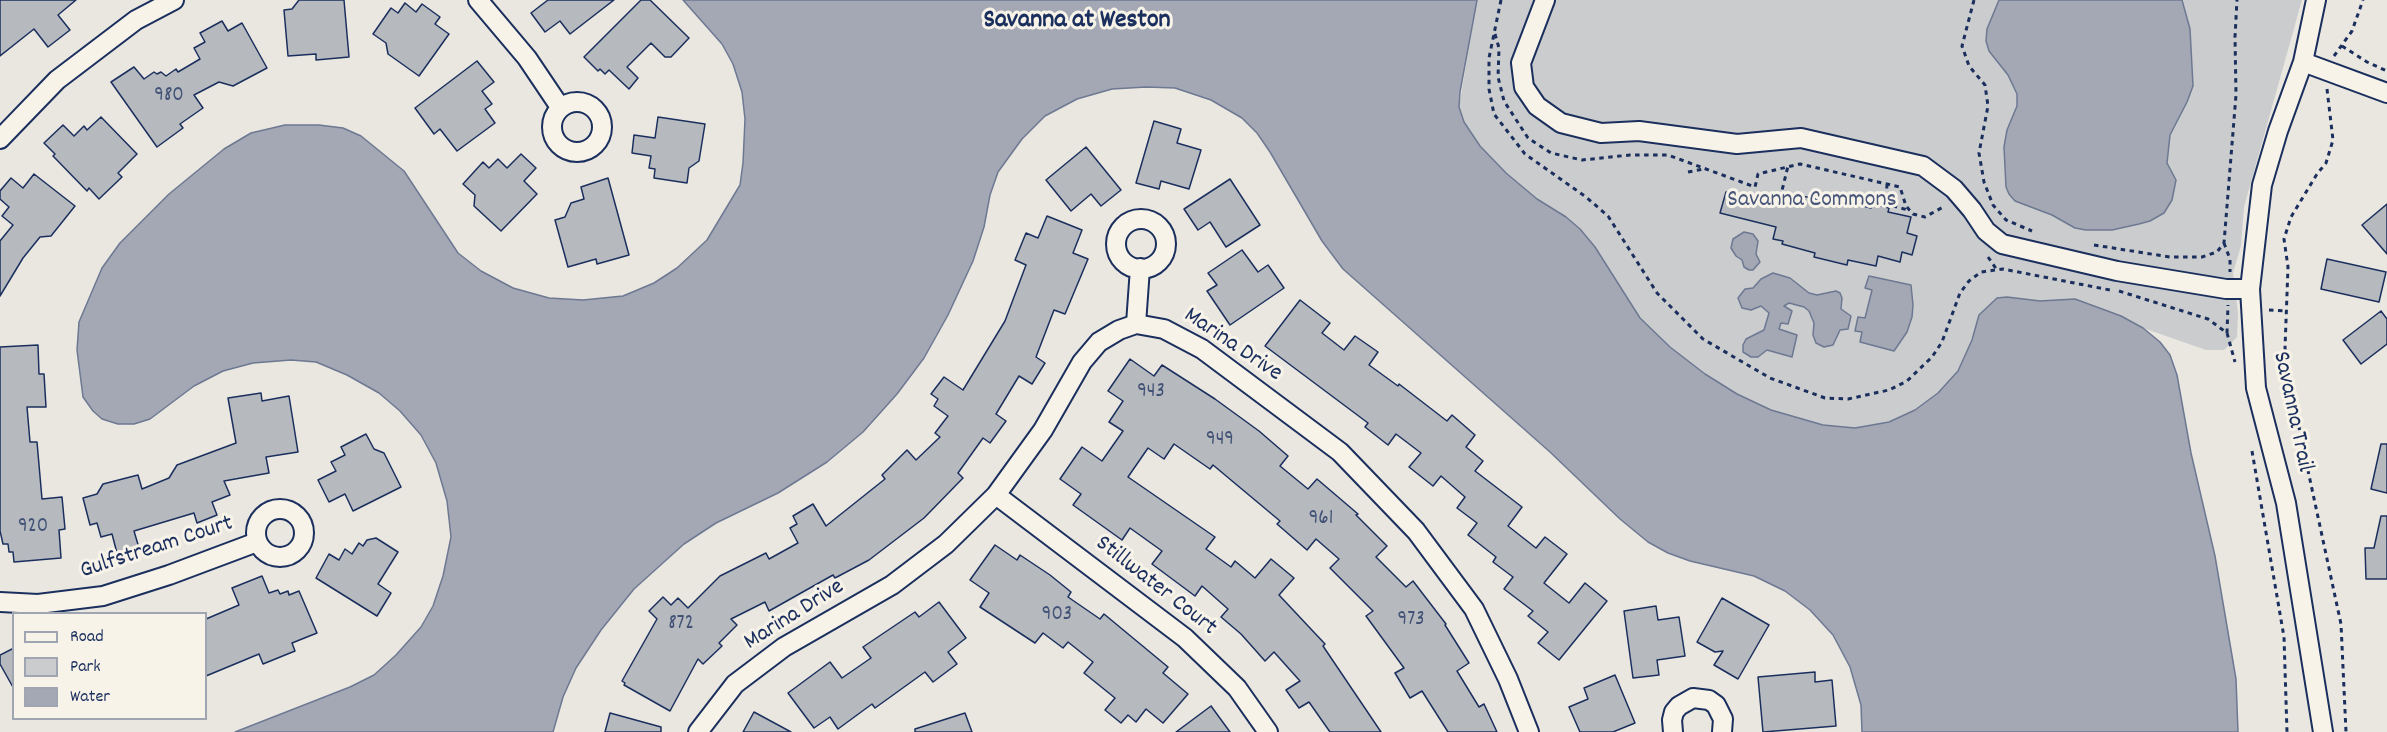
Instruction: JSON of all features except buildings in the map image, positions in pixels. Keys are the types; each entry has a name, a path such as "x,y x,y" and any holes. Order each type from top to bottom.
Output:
{"street":[{"path":"0,139 57,81 136,20 174,0"},
{"path":"478,0 527,58 560,107"},
{"path":"1545,0 1521,63 1524,87 1537,106 1561,123 1600,134 1639,131 1737,144 1801,138 1923,165 1954,189 1986,231 2002,244 2117,271 2226,289 2250,289"},
{"name":"Savanna Trail","path":"2316,0 2303,62 2278,131 2262,186 2250,289 2256,388 2286,503 2323,732"},
{"path":"2303,62 2387,93"},
{"path":"1136,324 1140,268"},
{"name":"Marina Drive","path":"698,732 735,684 784,647 892,585 946,544 996,495 1043,430 1082,362 1100,342 1119,330 1136,324 1164,329 1202,349 1347,459 1416,531 1474,609 1508,679 1529,732"},
{"name":"Stillwater Court","path":"996,495 1185,638 1237,688 1268,732"},
{"name":"Gulfstream Court","path":"0,602 38,604 103,596 169,575 257,542"},
{"name":"Savanna Trail","path":"2317,732 2318,696"},
{"path":"1673,732 1672,720 1679,706 1693,698 1701,698 1709,700 1721,712 1722,732"}],"path":[{"path":"1501,0 1489,58 1489,89 1494,114 1526,154 1586,197 1608,216 1657,293 1703,339 1770,378 1825,398 1848,399 1889,390 1907,381 1932,357 1942,342 1960,293 1969,281 1981,272 2003,269 2124,292 2208,319 2227,333 2236,364"},
{"path":"1974,0 1962,46 1969,66 1985,85 1988,106 1979,153 1984,182 1993,205 2006,220 2037,233"},
{"path":"2090,245 2170,257 2202,257 2217,252 2224,243 2236,95 2237,0"},
{"path":"2346,732 2341,624 2301,438 2285,348 2288,267 2284,240 2291,217 2326,163 2333,140 2326,92 2330,72 2335,52 2352,31 2363,0"},
{"path":"1494,33 1499,48 1498,77 1504,101 1528,138 1551,153 1582,160 1630,154 1668,155 1755,187 1758,174 1800,164 1900,187 1913,214 1925,217 1950,202"},
{"path":"2342,46 2367,62 2387,71"},
{"path":"1779,207 1788,166"},
{"path":"1688,172 1704,169"},
{"path":"1887,184 1886,204 1910,210"},
{"path":"1987,256 1997,270"},
{"path":"2252,447 2284,637 2287,732"}],"green space":[{"name":"Savanna Commons","path":"1477,0 2302,0 2244,207 2241,246 2233,273 2238,313 2237,337 2224,350 2206,350 2143,328 2121,316 2075,299 2040,301 2007,297 1979,315 1972,340 1958,371 1938,393 1914,410 1889,422 1855,428 1823,425 1771,410 1737,394 1705,374 1670,347 1640,318 1595,247 1580,229 1566,217 1537,199 1506,173 1480,146 1464,122 1459,107"}],"water":[{"path":"683,0 1477,0 1460,92 1459,107 1464,122 1480,146 1506,173 1537,199 1566,217 1580,229 1595,247 1640,318 1670,347 1705,374 1737,394 1771,410 1823,425 1855,428 1889,422 1915,410 1938,393 1958,371 1972,340 1979,315 1997,298 2040,301 2075,299 2121,316 2143,328 2160,342 2170,355 2177,375 2191,453 2215,556 2236,679 2238,732 1862,732 1861,705 1850,667 1833,635 1810,610 1785,591 1754,576 1690,561 1648,542 1343,269 1322,241 1270,152 1257,133 1242,118 1211,100 1175,88 1146,87 1112,89 1077,99 1045,116 1022,139 998,172 973,261 948,315 924,358 897,394 863,432 827,462 778,493 716,523 684,544 634,589 601,630 576,668 563,697 553,732 235,732 350,687 374,675 396,655 421,627 433,606 443,576 451,537 447,501 436,463 421,435 400,411 379,393 347,375 316,362 291,360 253,363 223,371 194,386 150,419 134,424 118,424 102,419 83,397 77,350 79,322 102,268 120,243 169,194 224,149 251,133 285,125 319,125 343,128 361,136 404,171 458,253 481,271 513,288 549,298 583,300 623,296 654,283 677,268 707,240 740,185 743,163 745,119 742,92 733,64 722,44"},
{"path":"1999,0 2182,0 2190,29 2193,86 2170,135 2167,163 2176,180 2172,200 2164,213 2150,221 2112,230 2086,230 2075,228 2052,215 2015,201 2009,194 2006,187 2004,147 2007,130 2017,106 2017,94 2008,75 1989,51 1986,41 1987,29"},
{"path":"1744,232 1753,234 1758,241 1756,254 1760,262 1753,270 1744,267 1742,260 1731,248 1733,239"},
{"path":"1773,273 1790,278 1809,293 1817,295 1836,291 1840,293 1841,309 1851,316 1848,329 1840,330 1833,345 1824,347 1816,343 1813,335 1814,323 1809,311 1804,307 1789,303 1784,306 1792,311 1788,324 1781,323 1779,329 1797,335 1792,357 1767,350 1758,357 1751,357 1743,352 1746,339 1764,330 1769,313 1761,306 1751,310 1742,308 1738,298 1745,289 1753,288 1761,279"},
{"path":"1869,276 1911,285 1912,317 1907,332 1894,351 1860,342 1862,332 1855,331 1858,317 1865,318 1872,290 1865,288"}],"district":[{"name":"Savanna at Weston","path":"1077,22"}]}
